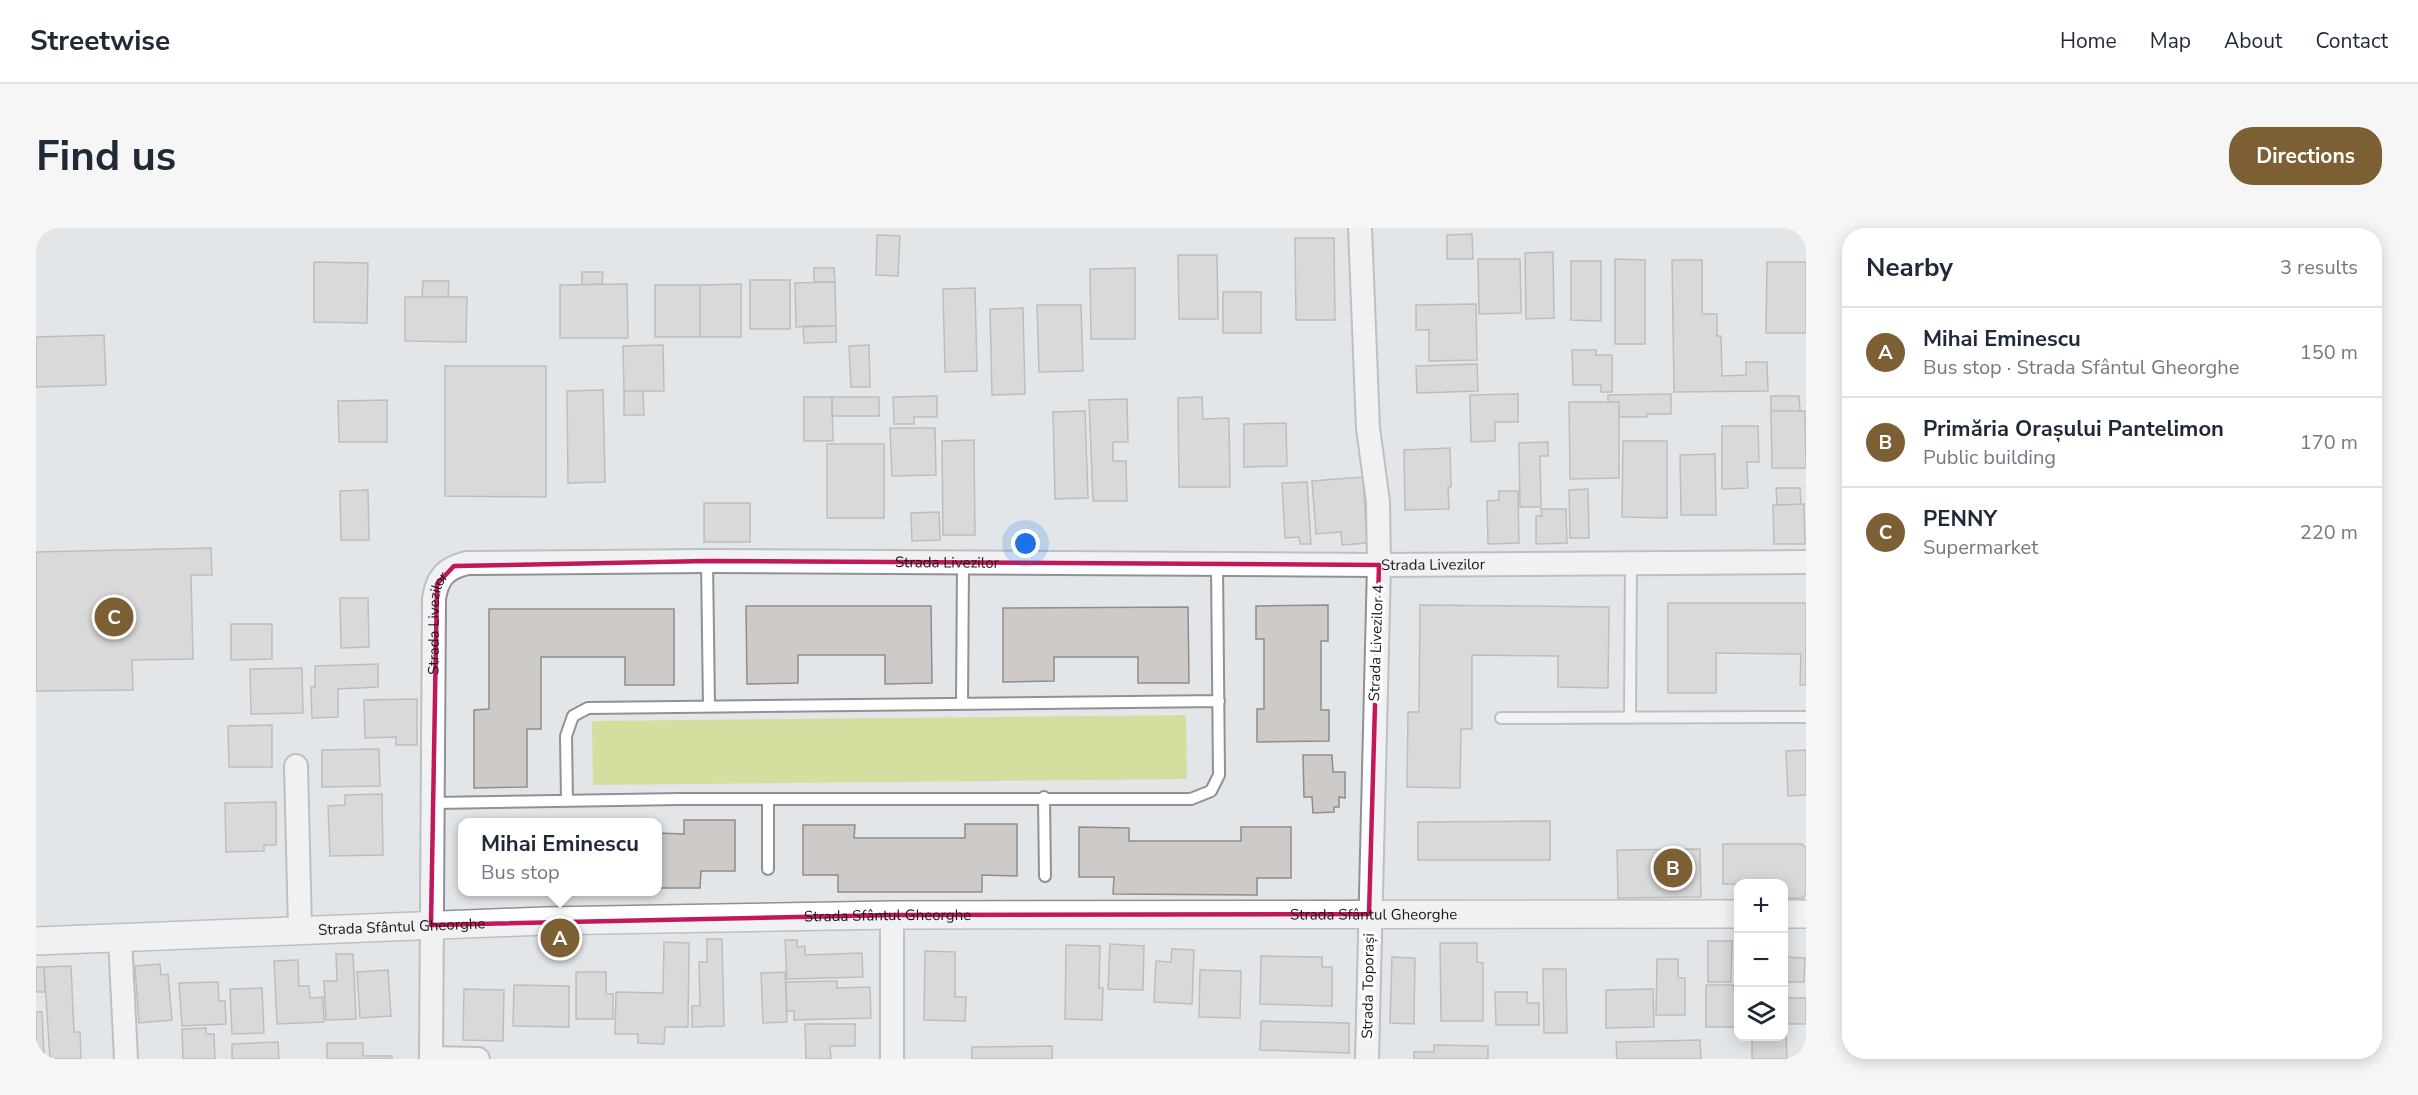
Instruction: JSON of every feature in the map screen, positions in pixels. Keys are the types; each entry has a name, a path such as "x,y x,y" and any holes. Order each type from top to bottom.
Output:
{"street":[{"name":"Strada Livezilor 4","path":"1360,228 1368,428 1378,502 1369,914"},
{"name":"Strada Livezilor","path":"431,1059 434,599 437,584 443,573 454,566 467,562 707,561 1217,566 1806,562"},
{"path":"296,766 300,930"},
{"name":"Strada Toporași","path":"1367,1059 1369,914"},
{"name":"Strada Sfântul Gheorghe","path":"36,941 431,925 892,915 1734,914"},
{"path":"1788,914 1806,914"},
{"path":"892,915 892,1059"},
{"path":"120,938 126,1059"},
{"path":"431,1059 478,1059"}],"lane":[{"path":"707,561 709,707"},
{"path":"1630,718 1631,563"},
{"path":"962,704 963,564"},
{"path":"434,802 768,798 1191,799 1211,791 1219,774 1217,566"},
{"path":"567,800 566,736 573,716 588,708 1219,701"},
{"path":"1502,718 1806,717"},
{"path":"1044,797 1045,876"},
{"path":"768,798 768,869"}],"highlighted area":[{"path":"707,561 1379,565 1369,914 892,915 431,925 434,599 437,584 454,566"}],"green space":[{"path":"1186,715 1187,779 593,785 592,721"}],"building":[{"path":"1472,234 1473,259 1447,259 1447,235"},
{"path":"877,235 900,236 898,276 876,275"},
{"path":"1295,238 1334,238 1335,320 1296,320"},
{"path":"1553,252 1554,318 1526,319 1525,253"},
{"path":"1178,255 1217,255 1218,319 1179,319"},
{"path":"1478,259 1520,259 1521,313 1479,314"},
{"path":"1615,259 1645,260 1645,344 1615,344"},
{"path":"1672,260 1702,260 1702,314 1717,314 1717,336 1721,336 1722,376 1746,375 1746,362 1767,362 1768,391 1674,392"},
{"path":"1571,261 1601,261 1601,321 1571,320"},
{"path":"314,262 368,263 367,323 314,322"},
{"path":"1767,262 1806,262 1806,333 1766,333"},
{"path":"814,268 834,268 835,282 814,282"},
{"path":"1135,268 1135,339 1091,339 1090,269"},
{"path":"582,272 603,272 602,284 582,285"},
{"path":"750,280 790,280 790,329 750,329"},
{"path":"423,281 449,281 448,297 422,297"},
{"path":"835,282 836,326 796,327 795,283"},
{"path":"627,284 628,338 560,338 560,285"},
{"path":"741,284 741,337 700,337 700,285"},
{"path":"655,285 700,285 700,337 655,337"},
{"path":"975,288 977,371 945,372 943,289"},
{"path":"1223,292 1261,292 1261,333 1223,333"},
{"path":"405,297 467,297 466,342 405,341"},
{"path":"1476,304 1477,360 1429,361 1429,330 1416,330 1416,305"},
{"path":"1037,305 1081,305 1083,371 1039,372"},
{"path":"1023,308 1025,394 992,395 990,309"},
{"path":"803,326 836,326 836,342 804,343"},
{"path":"104,335 106,385 36,387 36,337"},
{"path":"663,345 664,391 624,391 623,346"},
{"path":"869,345 870,387 851,387 849,346"},
{"path":"1572,350 1596,350 1596,355 1612,355 1612,392 1601,392 1601,385 1573,385"},
{"path":"1477,364 1478,391 1417,393 1416,366"},
{"path":"445,366 546,366 546,497 445,496"},
{"path":"603,390 605,482 568,483 567,391"},
{"path":"624,391 643,391 644,415 624,415"},
{"path":"1518,394 1518,422 1495,422 1495,441 1471,442 1470,395"},
{"path":"1671,394 1671,414 1619,417 1619,402 1608,402 1608,395"},
{"path":"937,396 937,417 914,417 914,424 894,424 893,397"},
{"path":"1771,396 1799,396 1800,411 1771,411"},
{"path":"804,397 832,397 833,441 804,441"},
{"path":"832,397 879,397 879,416 832,416"},
{"path":"1202,397 1203,419 1229,418 1230,487 1179,487 1178,398"},
{"path":"1127,399 1128,442 1113,442 1113,461 1126,461 1127,501 1093,501 1089,400"},
{"path":"387,400 387,442 339,442 338,401"},
{"path":"1569,402 1619,402 1619,478 1570,479"},
{"path":"1085,411 1088,498 1055,499 1053,412"},
{"path":"1771,411 1805,411 1806,468 1772,468"},
{"path":"1286,423 1287,466 1244,467 1244,424"},
{"path":"1722,426 1758,426 1759,462 1747,462 1748,488 1722,489"},
{"path":"890,428 935,428 936,475 892,476"},
{"path":"974,440 975,535 943,535 942,441"},
{"path":"1623,441 1667,441 1667,518 1622,517"},
{"path":"1548,442 1548,456 1540,456 1541,507 1520,507 1519,443"},
{"path":"827,444 884,444 884,518 827,518"},
{"path":"1450,448 1449,509 1405,510 1404,450"},
{"path":"1715,454 1716,515 1681,515 1680,455"},
{"path":"1363,477 1367,543 1342,545 1341,532 1316,534 1312,481"},
{"path":"1307,482 1311,544 1300,544 1299,537 1285,538 1282,483"},
{"path":"1776,488 1800,488 1801,504 1777,505"},
{"path":"1588,489 1589,538 1570,538 1569,490"},
{"path":"368,490 369,540 341,540 340,491"},
{"path":"1499,491 1518,491 1519,543 1488,544 1487,501 1499,500"},
{"path":"704,503 750,503 750,542 704,542"},
{"path":"1804,504 1805,544 1774,544 1773,505"},
{"path":"1541,509 1566,509 1567,543 1536,544 1536,516 1542,516"},
{"path":"939,512 940,540 912,541 911,513"},
{"path":"211,548 212,575 191,575 193,659 132,660 133,690 36,691 36,552"},
{"path":"340,598 368,598 369,647 341,648"},
{"path":"1668,603 1806,603 1806,685 1800,685 1801,654 1716,653 1716,693 1668,693"},
{"path":"1328,605 1328,641 1321,641 1321,710 1329,710 1329,741 1257,742 1257,709 1264,709 1264,639 1256,639 1256,606"},
{"path":"1420,605 1609,607 1608,688 1558,687 1558,656 1472,655 1472,729 1461,729 1460,788 1407,787 1408,712 1419,712"},
{"path":"746,606 931,606 932,683 885,684 885,655 798,655 798,683 747,684"},
{"path":"1188,607 1189,683 1138,683 1138,657 1054,657 1054,681 1003,682 1003,608"},
{"path":"489,609 674,609 674,685 625,685 625,657 541,657 541,729 527,729 527,787 474,788 474,710 489,709"},
{"path":"231,624 272,624 272,659 231,660"},
{"path":"378,664 378,687 338,689 338,717 312,718 311,687 315,687 315,666"},
{"path":"302,668 303,713 251,714 250,669"},
{"path":"417,699 417,745 396,745 396,737 365,738 364,700"},
{"path":"272,725 272,767 229,767 228,726"},
{"path":"379,749 380,786 322,787 322,750"},
{"path":"1806,750 1806,795 1788,796 1786,751"},
{"path":"1303,755 1332,755 1333,772 1345,772 1345,798 1339,797 1339,807 1334,807 1334,812 1313,813 1312,797 1304,797"},
{"path":"382,794 383,855 330,856 328,806 345,805 345,795"},
{"path":"276,802 276,845 264,845 264,851 226,852 225,803"},
{"path":"684,820 735,820 735,871 701,871 700,888 662,888 662,833 684,834"},
{"path":"1550,821 1550,860 1418,860 1418,822"},
{"path":"965,824 1017,824 1017,876 982,875 982,892 838,892 838,875 803,875 803,825 855,825 854,838 965,838"},
{"path":"1079,827 1129,828 1129,841 1241,841 1241,827 1291,827 1291,878 1257,878 1257,895 1113,894 1114,877 1079,877"},
{"path":"1723,844 1802,844 1806,848 1806,894 1803,898 1788,898 1788,879 1734,879 1734,884 1723,884"},
{"path":"1700,849 1701,897 1618,898 1617,850"},
{"path":"707,939 722,939 724,1026 692,1027 692,1006 700,1006 699,962 707,962"},
{"path":"785,940 797,940 797,947 805,946 805,955 862,953 863,977 787,979"},
{"path":"1708,941 1732,941 1731,982 1708,982"},
{"path":"664,942 689,943 688,1027 665,1027 664,1044 638,1043 638,1034 615,1034 616,992 663,993"},
{"path":"1440,943 1477,943 1477,962 1483,963 1483,1021 1441,1021"},
{"path":"1110,944 1144,946 1143,990 1108,989"},
{"path":"1066,945 1100,946 1099,988 1103,988 1102,1020 1065,1019"},
{"path":"1172,949 1194,950 1192,1004 1154,1002 1156,961 1171,962"},
{"path":"925,951 955,952 955,997 966,997 965,1021 924,1020"},
{"path":"336,954 353,954 356,1019 326,1020 324,981 337,981"},
{"path":"1261,956 1322,957 1322,967 1332,967 1332,1006 1260,1004"},
{"path":"1392,957 1415,958 1414,1024 1390,1023"},
{"path":"1788,957 1805,958 1804,982 1788,982"},
{"path":"1657,959 1678,959 1678,978 1685,978 1685,1015 1656,1015"},
{"path":"298,960 299,986 309,986 310,998 323,997 324,1022 277,1024 274,961"},
{"path":"160,964 161,975 168,974 172,1020 139,1023 135,966"},
{"path":"71,966 74,1032 80,1032 81,1059 50,1059 44,967"},
{"path":"36,967 44,967 45,992 36,992"},
{"path":"1543,969 1566,969 1567,1033 1544,1033"},
{"path":"388,970 391,1016 360,1018 357,972"},
{"path":"1200,970 1241,971 1240,1018 1199,1017"},
{"path":"576,972 606,972 606,994 613,994 613,1019 576,1019"},
{"path":"785,972 787,1022 763,1023 761,973"},
{"path":"837,981 837,988 870,987 871,1018 794,1020 794,1011 787,1011 786,982"},
{"path":"218,982 219,1001 225,1001 226,1024 182,1026 179,983"},
{"path":"514,985 569,986 569,1027 513,1026"},
{"path":"1706,985 1734,985 1734,1027 1706,1027"},
{"path":"262,988 264,1033 232,1034 230,989"},
{"path":"464,989 504,990 503,1041 463,1040"},
{"path":"1653,989 1654,1027 1606,1028 1606,990"},
{"path":"1495,992 1527,992 1527,1003 1539,1003 1539,1025 1496,1025"},
{"path":"1788,998 1806,998 1806,1024 1788,1024"},
{"path":"36,1012 42,1012 44,1054 36,1055"},
{"path":"1261,1021 1349,1023 1349,1053 1260,1050"},
{"path":"805,1024 855,1024 855,1046 830,1046 831,1059 806,1059"},
{"path":"206,1028 206,1034 214,1034 215,1059 183,1059 182,1029"},
{"path":"1700,1040 1701,1059 1617,1059 1616,1042"},
{"path":"1752,1041 1786,1041 1787,1059 1752,1059"},
{"path":"278,1042 279,1059 232,1059 232,1044"},
{"path":"327,1043 363,1043 363,1056 392,1056 392,1059 327,1059"},
{"path":"1434,1045 1488,1046 1488,1059 1414,1059 1414,1052 1434,1052"},
{"path":"1052,1046 1052,1059 972,1059 972,1047"}],"place":[{"name":"PENNY","path":"114,617"},
{"name":"Primăria Orașului Pantelimon","path":"1673,868"},
{"name":"Mihai Eminescu","path":"560,938"}]}
